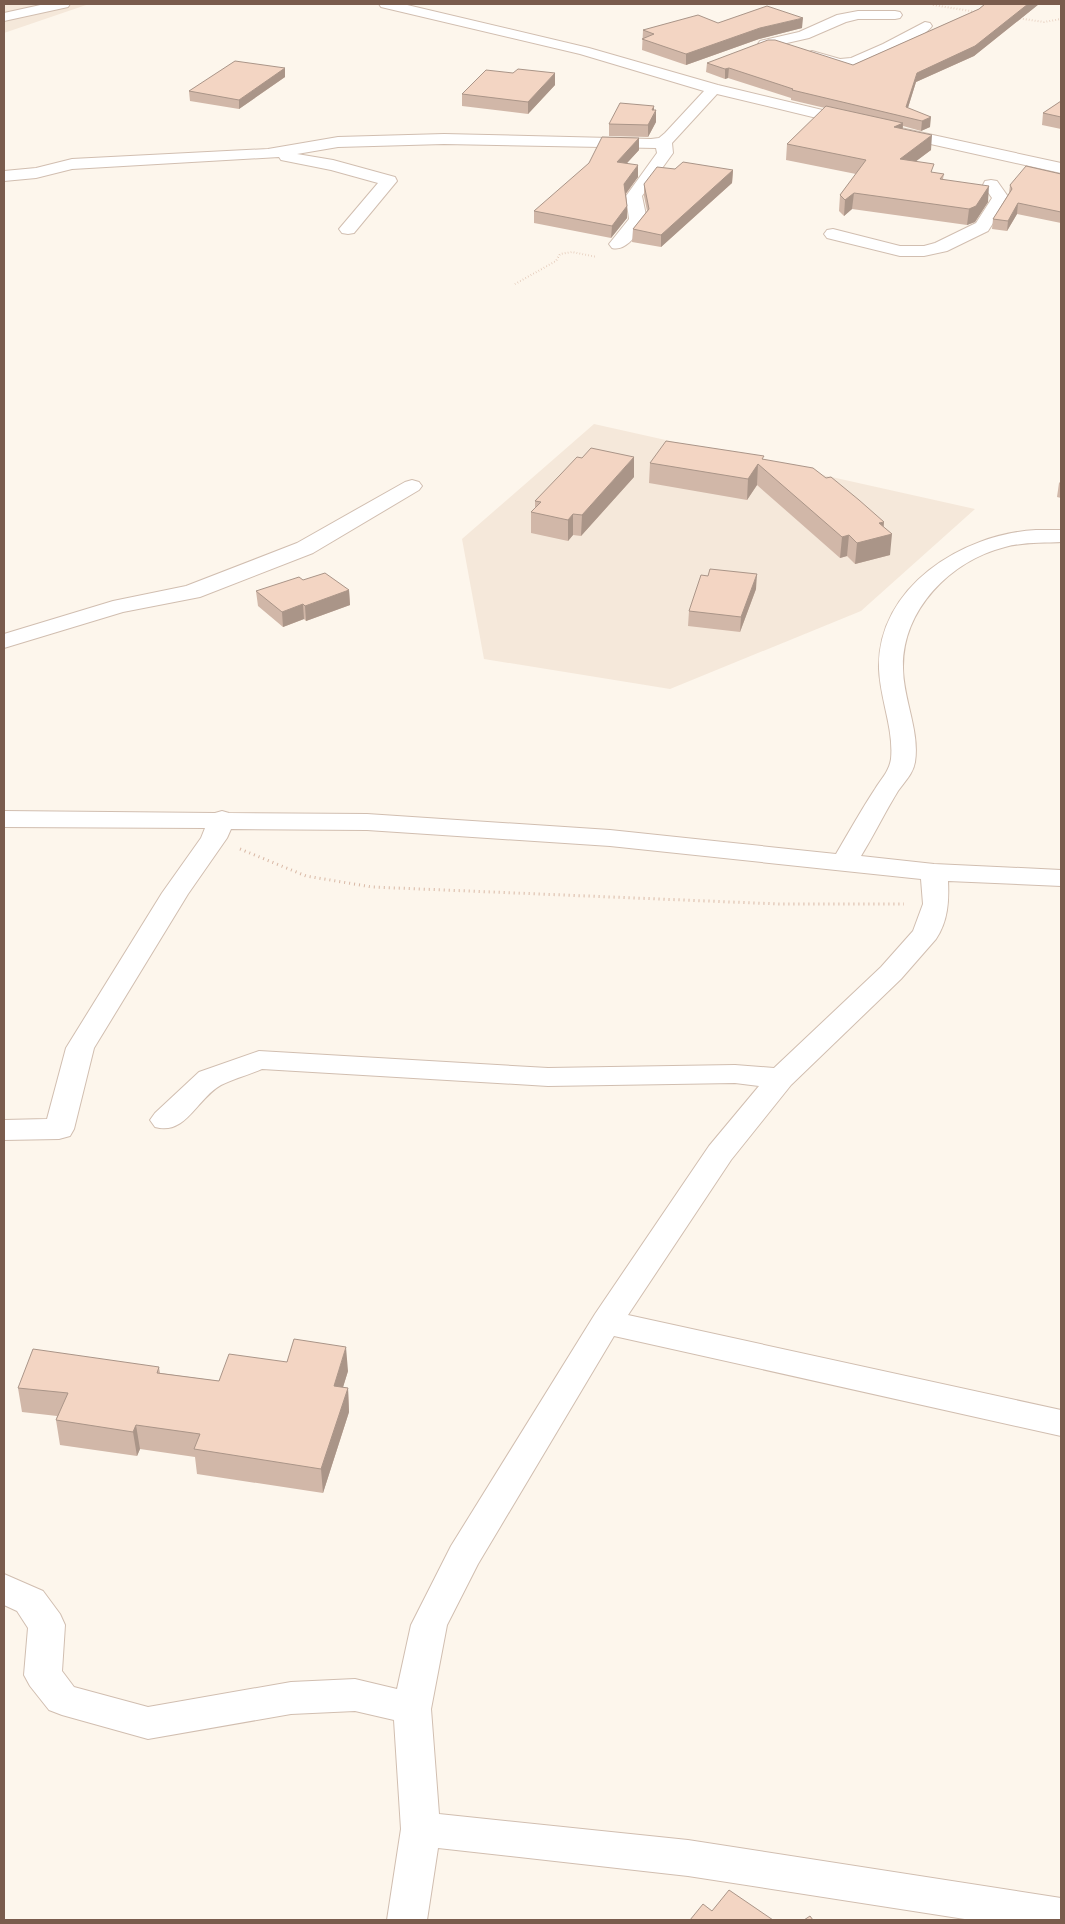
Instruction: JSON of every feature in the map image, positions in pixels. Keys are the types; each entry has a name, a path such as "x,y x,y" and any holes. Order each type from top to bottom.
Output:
{"street":[{"path":"4,17 63,4"},
{"path":"386,4 584,52 714,89 1061,168"},
{"path":"424,13 452,4"},
{"path":"895,15 858,15 842,18 804,34 760,46 777,44 835,64 852,63 915,34 925,26"},
{"path":"673,77 700,67"},
{"path":"4,176 36,173 72,164 268,154 338,142 444,139 606,142 635,145 664,142 714,89"},
{"path":"618,244 638,220 634,196 665,153 664,142"},
{"path":"268,154 333,165 389,181 348,229"},
{"path":"833,234 900,252 924,251 941,247 982,226 1001,198 985,186 1010,157"},
{"path":"4,641 121,606 192,592 305,548 412,486"},
{"path":"844,863 901,769 903,751 891,669 892,645 906,608 923,586 946,568 973,551 993,543 1017,538 1061,536"},
{"path":"4,819 218,829 367,822 522,831 666,843 934,872 1061,878"},
{"path":"4,1130 59,1130 80,1048 175,893 218,829"},
{"path":"408,1920 421,1829 412,1709 429,1625 455,1573 606,1322 720,1153 782,1078 897,967 926,933 936,904 934,872"},
{"path":"165,1120 209,1079 259,1060 548,1077 735,1074 782,1078"},
{"path":"606,1322 1061,1423"},
{"path":"4,1589 30,1601 47,1625 43,1675 62,1699 148,1723 291,1698 355,1695 412,1709"},
{"path":"421,1829 688,1858 1061,1916"}],"path":[{"path":"926,4 982,13"},
{"path":"1014,18 1044,22 1061,19"},
{"path":"515,284 556,261 560,254 572,252 604,258 616,256 622,250 618,244"},
{"path":"218,829 306,876 372,887 778,904 936,904"}],"shaded area":[{"path":"4,4 89,4 4,33"},
{"path":"594,424 975,509 861,611 670,689 484,659 462,539"}],"building":[{"path":"985,4 1028,4 975,46 917,73 906,107 931,117 922,121 792,90 729,68 725,69 707,63 768,40 775,40 853,65 979,9"},
{"path":"767,6 803,18 760,28 686,54 642,39 654,34 643,30 698,15 718,23"},
{"path":"235,61 285,68 239,100 189,91"},
{"path":"518,69 555,73 528,102 462,94 486,70 513,73"},
{"path":"1061,101 1061,117 1043,113"},
{"path":"620,103 654,106 652,110 656,110 648,125 609,124"},
{"path":"826,106 903,123 894,127 932,135 900,159 934,164 931,172 944,174 940,179 989,186 976,206 969,209 854,193 845,200 840,195 866,160 787,144"},
{"path":"602,137 639,138 617,162 638,165 624,184 627,206 612,226 534,211 589,163"},
{"path":"683,162 733,170 661,235 633,229 649,209 644,184 657,167 675,169"},
{"path":"1026,166 1061,174 1061,212 1018,203 1008,221 993,219 1012,189 1010,185"},
{"path":"666,441 764,456 762,459 813,468 826,478 831,477 859,500 884,522 879,523 892,534 857,543 849,535 842,537 758,464 748,479 650,463"},
{"path":"591,448 634,457 582,515 573,514 568,520 531,512 541,502 535,501 577,457 582,458"},
{"path":"710,569 757,574 741,617 689,611 701,575 708,576"},
{"path":"325,573 349,590 282,612 256,591 299,577 303,580"},
{"path":"294,1339 346,1347 334,1386 348,1388 321,1469 194,1449 200,1434 136,1425 133,1432 56,1420 68,1393 18,1388 33,1349 159,1367 157,1373 219,1381 229,1354 287,1362"},
{"path":"729,1890 773,1920 690,1920 703,1904 712,1911"},
{"path":"810,1916 813,1920 804,1920"}]}
